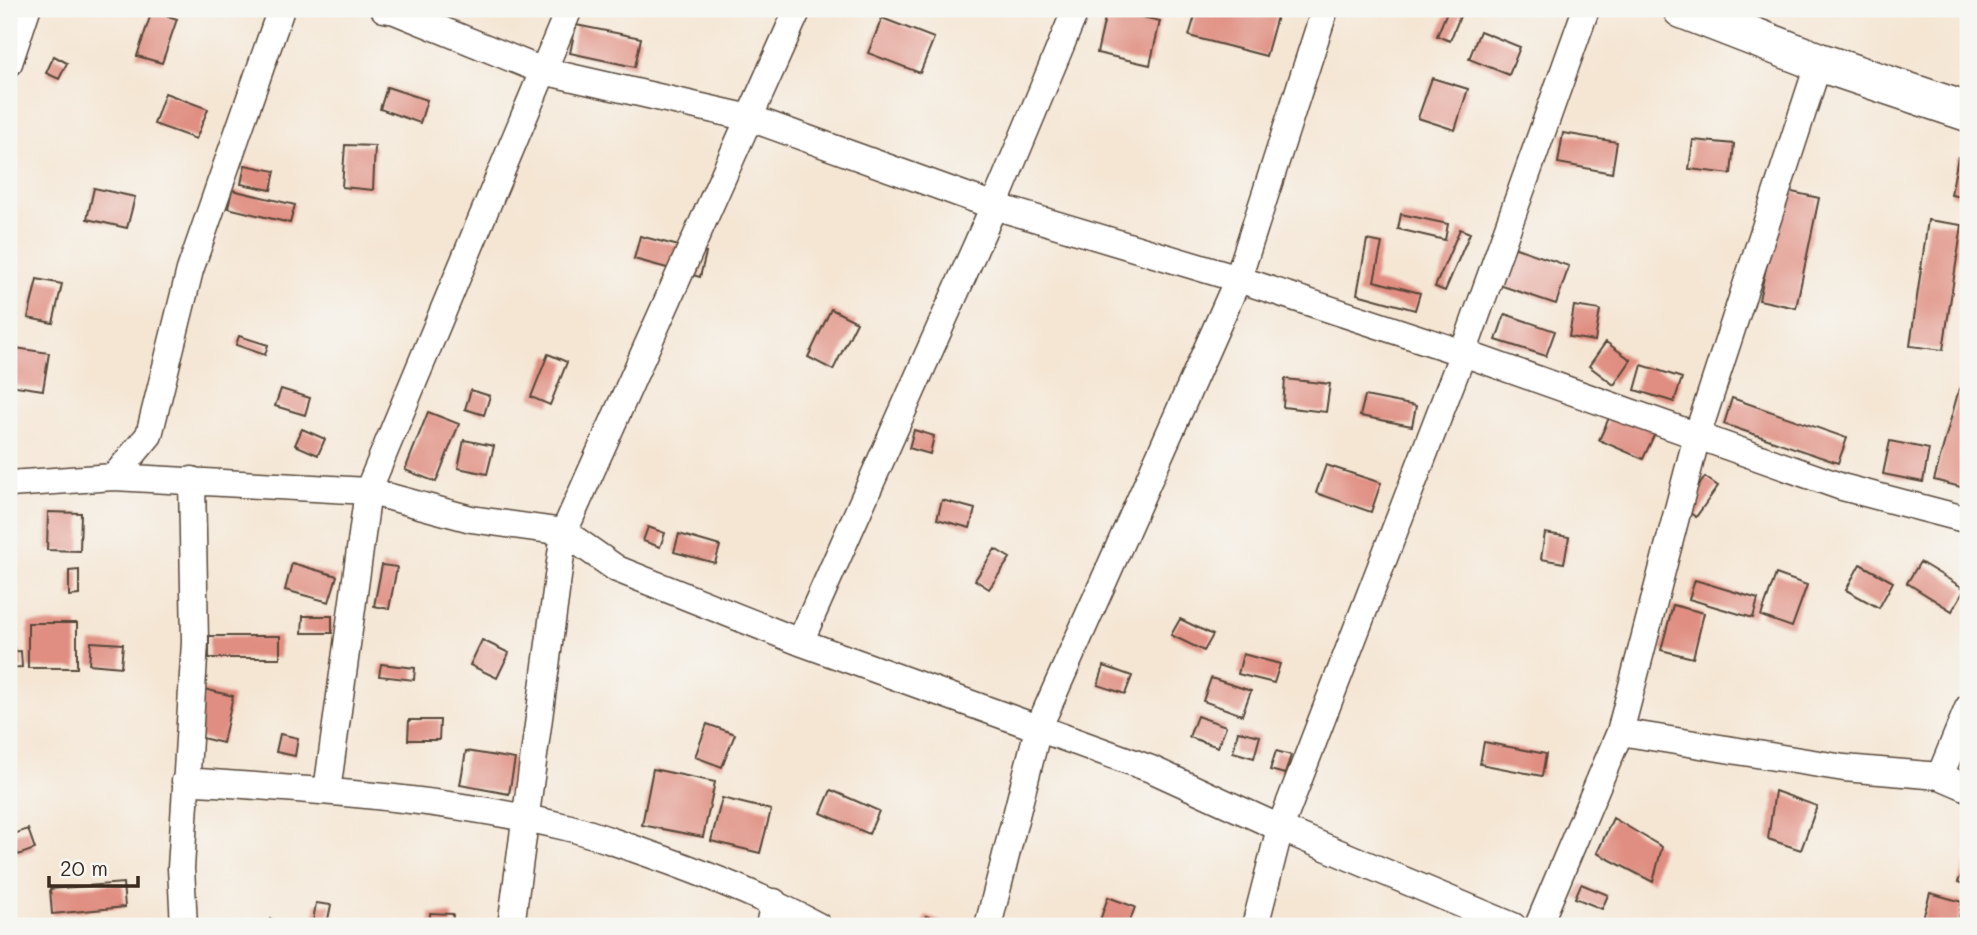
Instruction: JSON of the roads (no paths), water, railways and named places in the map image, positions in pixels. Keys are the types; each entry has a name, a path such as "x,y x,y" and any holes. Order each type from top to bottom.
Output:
{"main road":[{"path":"1682,9 1819,62 1968,112"}],"street":[{"path":"9,63 27,9"},
{"path":"114,477 149,435 190,270 281,9"},
{"path":"384,9 395,11 543,71 750,118 994,206 1238,279 1462,353 1842,487 1968,520"},
{"path":"327,791 368,491 569,9"},
{"path":"511,926 564,533 798,9"},
{"path":"800,642 994,206 1076,9"},
{"path":"988,926 1038,729 1238,279 1325,9"},
{"path":"1255,926 1280,828 1462,353 1586,9"},
{"path":"1538,926 1620,732 1697,436 1819,62"},
{"path":"9,484 114,477 368,491 471,519 564,533 617,569 800,642 1151,769 1280,828 1513,926"},
{"path":"184,926 181,868 195,642 192,480"},
{"path":"1940,776 1968,708"},
{"path":"1620,732 1844,768 1940,776 1968,788"},
{"path":"185,781 327,791 424,802 569,827 678,864 771,914 818,926"}]}
